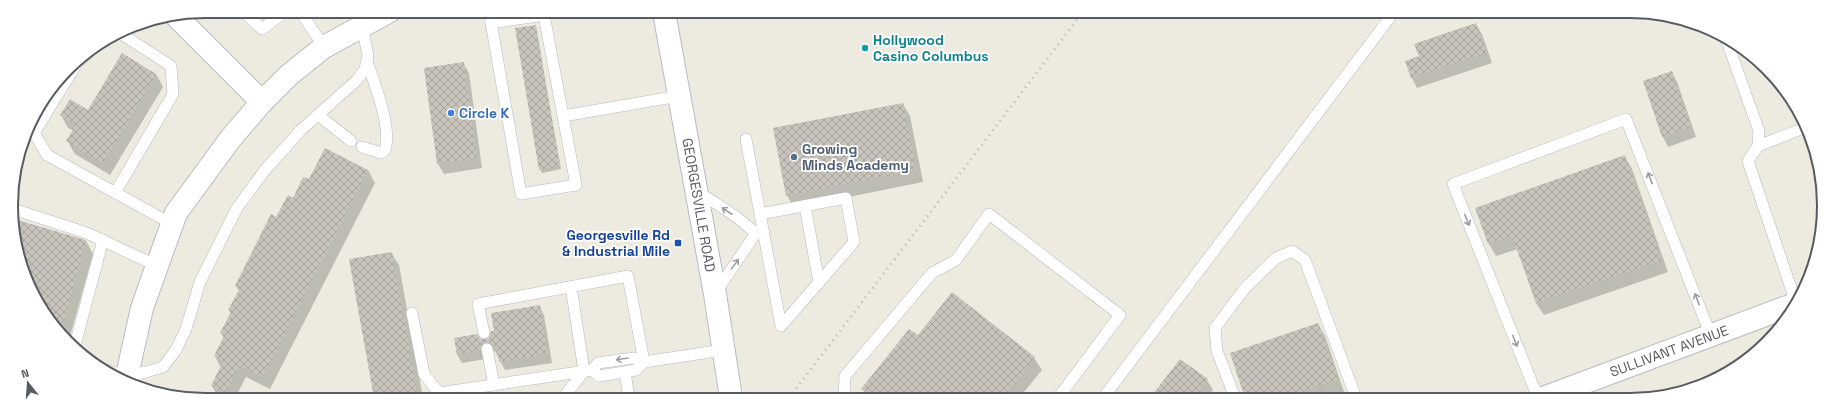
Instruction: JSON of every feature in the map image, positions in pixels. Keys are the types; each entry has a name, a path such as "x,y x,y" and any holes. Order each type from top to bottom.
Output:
{"main road":[{"path":"127,376 142,308 176,213 231,138 262,102 289,75 324,47 376,18"},
{"name":"GEORGESVILLE ROAD","path":"665,18 715,294 730,393"},
{"path":"180,20 262,102"},
{"name":"SULLIVANT AVENUE","path":"1557,393 1787,307"}],"lane":[{"path":"250,18 262,29 277,18"},
{"path":"305,18 324,47"},
{"path":"490,18 521,194 576,185 545,18"},
{"path":"1107,393 1389,18"},
{"path":"129,377 163,366 176,350 186,329 200,282 237,208 265,170 301,130 357,80 365,69 368,56 362,25"},
{"path":"115,193 173,94 171,66 125,36"},
{"path":"1729,47 1759,131 1758,146 1748,161 1793,297"},
{"path":"362,147 381,153 385,150 388,142 381,103 367,62"},
{"path":"66,81 34,133 47,155 172,224"},
{"path":"563,116 679,96"},
{"path":"318,115 351,141"},
{"path":"1536,393 1453,184 1626,118 1711,336"},
{"path":"1758,146 1801,129"},
{"path":"746,139 760,214 760,232 781,326 854,242 852,227 846,198 760,214"},
{"path":"697,191 760,232"},
{"path":"805,206 819,283"},
{"path":"18,211 87,233 157,266"},
{"path":"844,393 845,376 932,273 956,260 989,214 1120,315 1062,393"},
{"path":"715,294 760,232"},
{"path":"76,341 103,240"},
{"path":"1233,393 1217,351 1215,328 1245,288 1276,258 1292,251 1305,260 1354,393"},
{"path":"484,333 478,304 628,276 644,362"},
{"path":"571,287 588,370"},
{"path":"412,313 424,374 439,393 588,370 599,376 636,370 644,362"},
{"path":"487,349 494,385"},
{"path":"567,393 588,370 598,363 634,358 644,362 723,350"},
{"path":"625,372 628,393"}],"building":[{"path":"1476,23 1487,53 1411,78 1405,61 1419,56 1414,44"},
{"path":"536,25 560,166 539,170 515,28"},
{"path":"122,53 156,74 103,163 66,141 76,125 60,115 70,99 88,110"},
{"name":"Circle K","path":"464,62 477,158 437,164 424,68"},
{"path":"1672,71 1691,127 1662,137 1643,81"},
{"path":"903,103 916,170 786,196 773,128"},
{"path":"325,148 368,170 262,377 239,365 225,393 211,386 223,361 214,356 224,336 220,333 231,312 228,310 240,288 235,286 271,214 276,217 288,195 293,198 303,177 309,179"},
{"path":"1625,155 1662,260 1536,303 1512,236 1488,244 1475,208"},
{"path":"18,220 86,240 63,326 43,299 32,277 24,254"},
{"path":"392,252 417,392 373,393 349,259"},
{"path":"952,292 1035,357 1007,393 866,393 861,389 909,329 918,335"},
{"path":"540,305 548,354 499,362 497,348 494,348 492,344 486,342 482,344 480,350 457,355 454,338 477,334 481,339 489,338 491,331 494,331 491,313"},
{"path":"1318,323 1338,379 1298,393 1243,393 1230,353"},
{"path":"1180,359 1208,379 1197,393 1154,393"}],"railway":[{"path":"793,393 1078,18"}],"place":[{"name":"Hollywood Casino Columbus","path":"865,48"},
{"name":"Circle K","path":"451,113"},
{"name":"Growing Minds Academy","path":"794,157"},
{"name":"Georgesville Rd & Industrial Mile","path":"678,243"}]}
